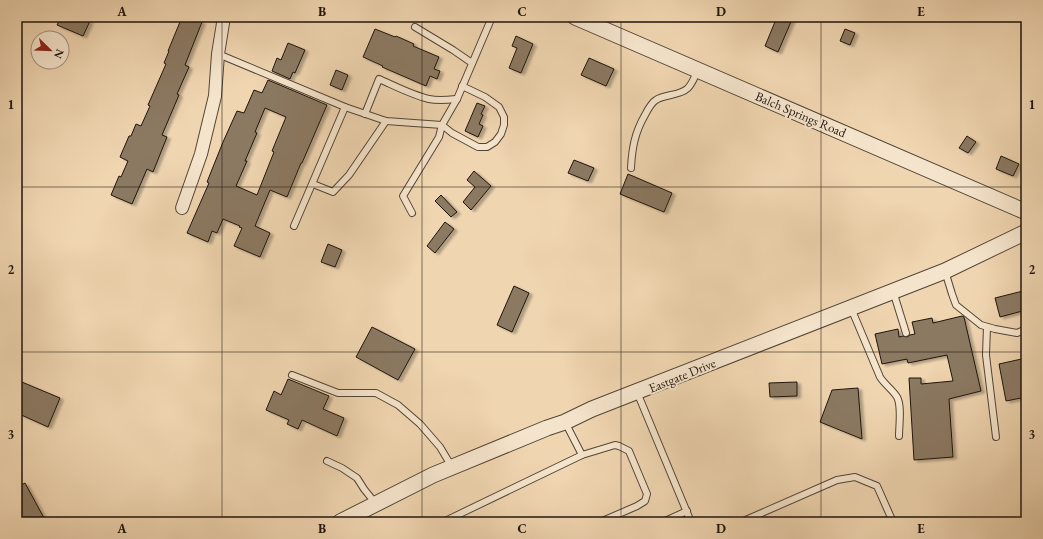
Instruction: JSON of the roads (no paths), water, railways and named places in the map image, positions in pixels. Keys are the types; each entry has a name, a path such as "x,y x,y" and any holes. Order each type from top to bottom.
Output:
{"street":[{"path":"182,208 201,154 215,96 218,54 224,17"},
{"name":"Balch Springs Road","path":"576,17 1026,212"},
{"name":"Eastgate Drive","path":"340,522 452,467 565,422 586,412 945,271 1024,235"}],"lane":[{"path":"412,213 403,196 439,137 442,125 457,99 492,17"},
{"path":"415,27 472,63"},
{"path":"218,54 365,114 386,120 442,125 452,133 478,147 487,147 495,142 501,134 504,125 504,117 499,107 485,97 462,86"},
{"path":"631,168 635,136 640,122 648,108 655,100 659,98 686,91 691,86 698,70"},
{"path":"365,114 379,79 430,99 457,99"},
{"path":"294,226 345,107"},
{"path":"312,184 334,192 350,175 386,120"},
{"path":"945,271 956,305 981,325 1016,333 1026,329"},
{"path":"893,291 906,333"},
{"path":"850,308 880,377 884,384 898,398 899,436"},
{"path":"987,327 986,355 996,438"},
{"path":"292,374 338,393 376,393 398,405 420,424 440,447 452,467"},
{"path":"637,392 691,522"},
{"path":"565,422 582,455"},
{"path":"442,522 582,455 619,446 629,451 647,494 644,501 637,506 600,522"},
{"path":"327,461 342,468 357,478 376,504"},
{"path":"741,522 837,480 855,477 876,486 893,522"},
{"path":"663,522 687,511"}]}
